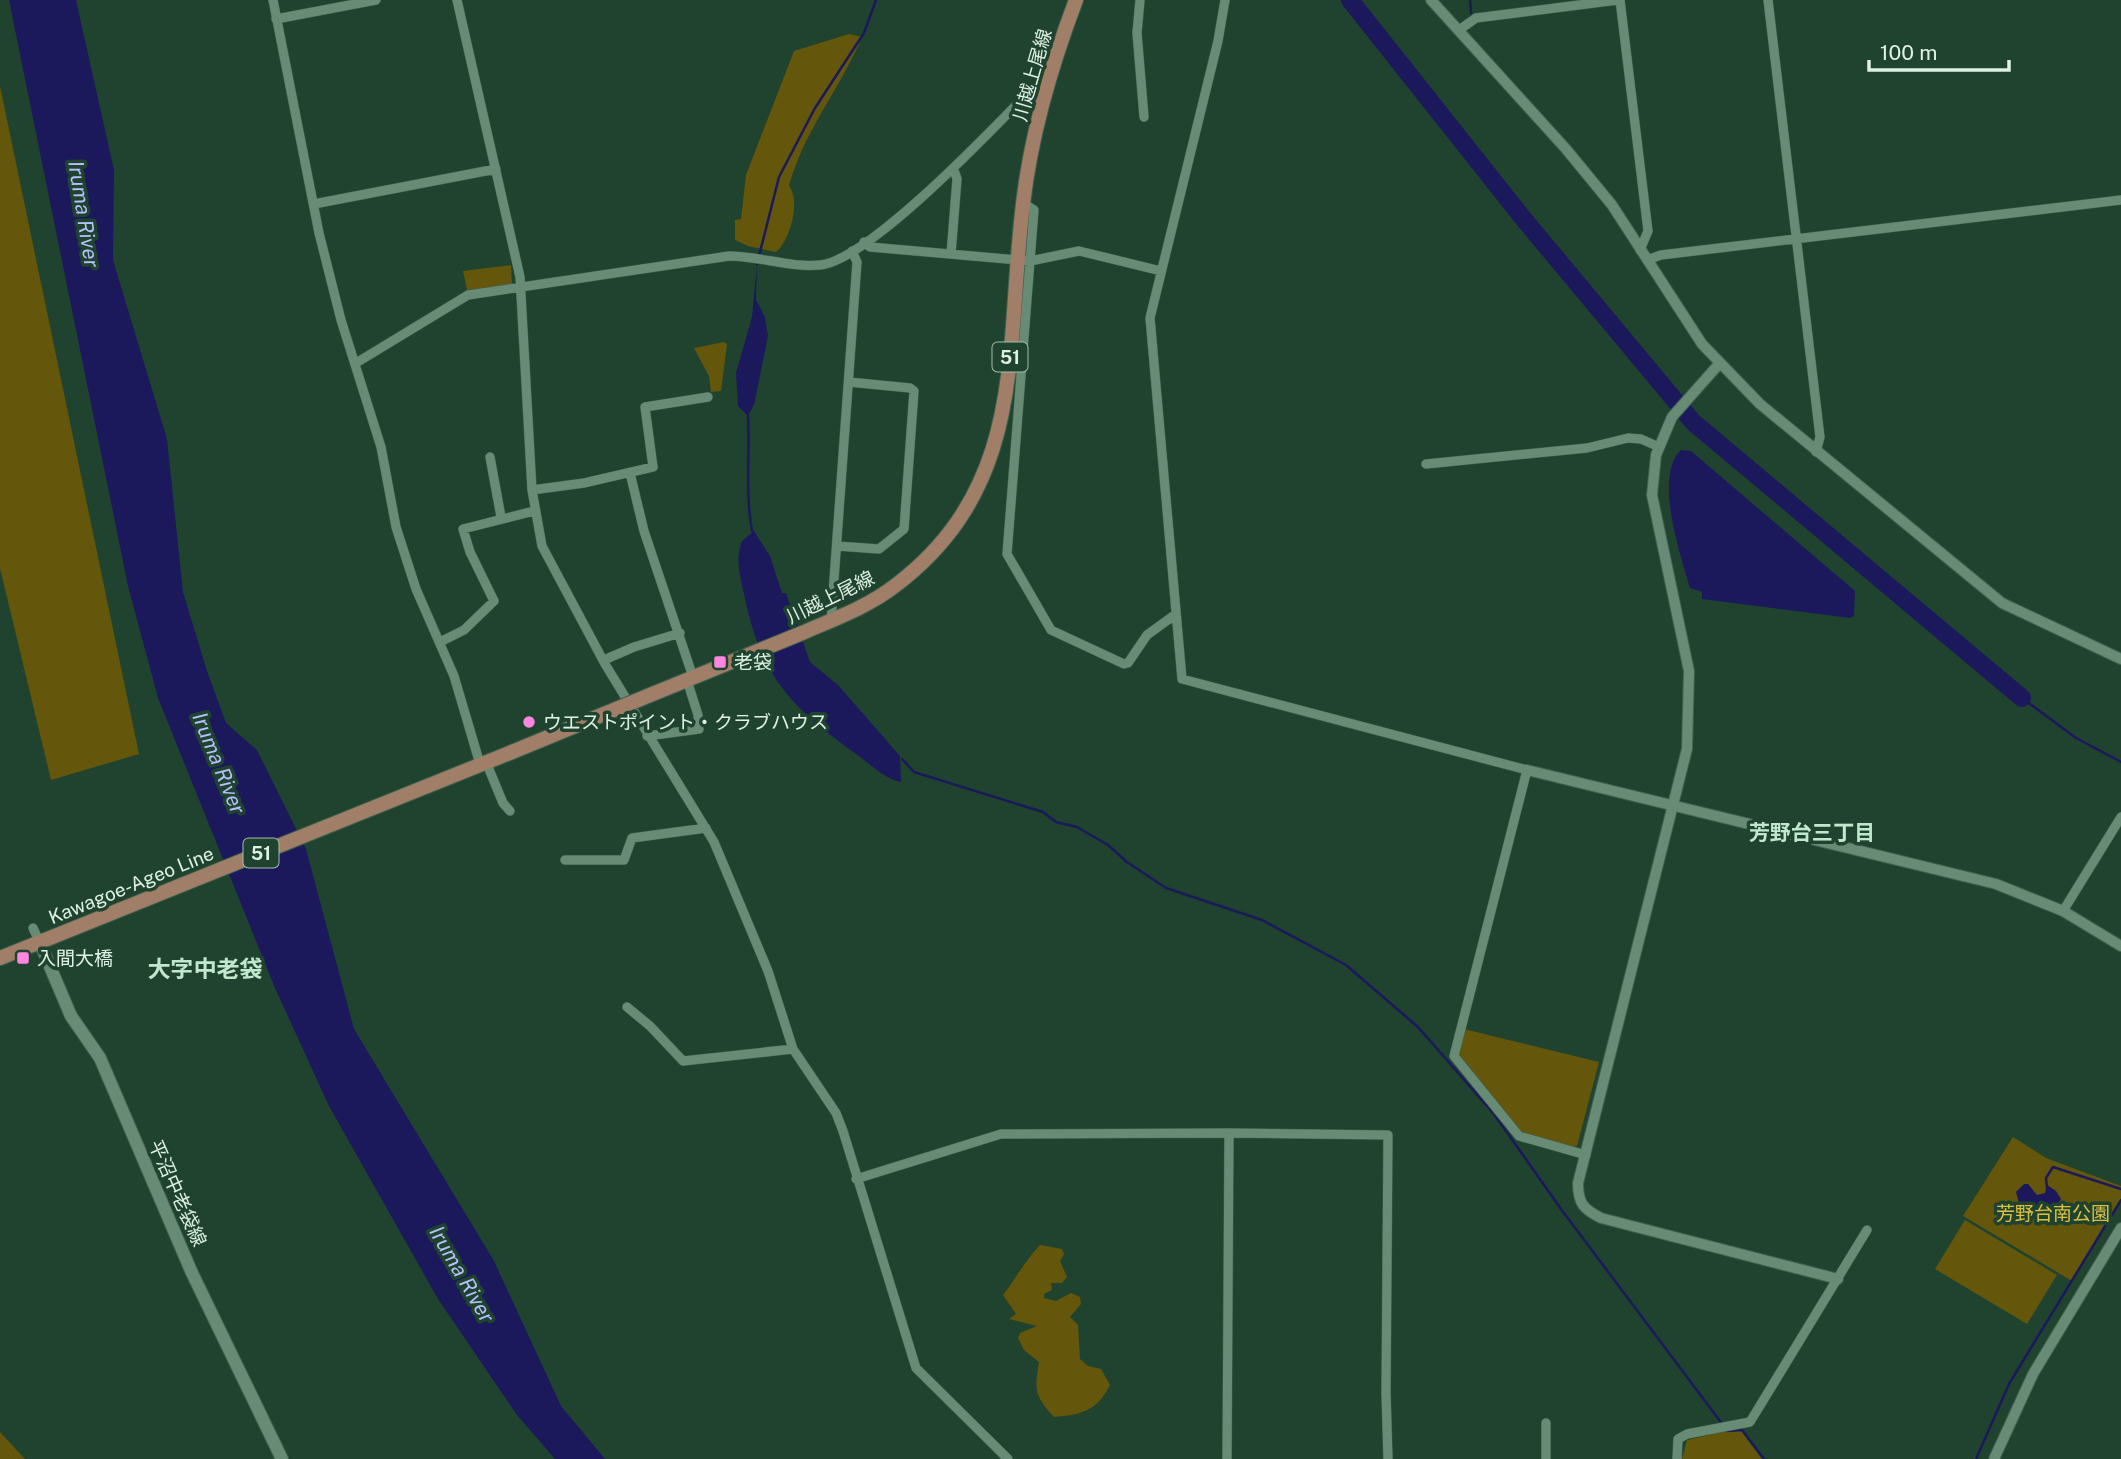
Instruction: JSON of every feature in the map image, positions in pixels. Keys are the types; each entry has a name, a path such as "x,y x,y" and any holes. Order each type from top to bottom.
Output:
{"main road":[{"name":"川越上尾線","path":"479,764 831,621 881,595 918,566 956,523 974,496 988,467 1006,404 1023,260 1023,203 1043,97 1076,0"},
{"name":"Kawagoe-Ageo Line","path":"0,958 479,764"},
{"name":"平沼中老袋線","path":"46,940 71,1017 100,1058 192,1273 282,1459"}],"street":[{"path":"273,0 314,204 341,320 387,472 396,527 416,589 440,642 476,741 479,764 510,811"},
{"path":"276,19 376,0"},
{"path":"457,0 521,290 534,511 547,558 647,736 706,828 768,971 793,1049 836,1113 916,1367 1008,1459"},
{"path":"1140,0 1137,33 1144,117"},
{"path":"1224,0 1218,41 1150,318 1182,679 1527,770 1996,884 2063,911 2121,946"},
{"path":"1431,0 1605,196 1702,344 1719,364 1816,452 2002,603 2121,659"},
{"path":"1459,30 1476,19 1619,0 1648,232 1640,250"},
{"path":"1768,0 1820,437 1816,452"},
{"path":"356,363 468,296 729,256 822,265 838,261 954,170 1023,98 1043,97"},
{"path":"314,204 496,169"},
{"path":"951,254 957,179 954,170"},
{"path":"1647,260 1661,255 2121,201"},
{"path":"864,242 870,247 1023,260 1079,251 1161,271"},
{"path":"831,621 857,262 852,251"},
{"path":"1023,260 1007,554 1051,630 1124,664 1128,663 1147,635 1176,614"},
{"path":"1719,364 1685,398 1659,447 1652,495 1685,644 1690,703 1687,749 1578,1193 1582,1207 1601,1218 1838,1279"},
{"path":"836,545 879,549 904,530 914,391 910,388 849,382"},
{"path":"532,490 584,484 655,464 645,407 708,397"},
{"path":"1426,464 1587,448 1628,438 1641,439 1659,447"},
{"path":"490,457 500,517"},
{"path":"630,472 644,531 680,633 699,730 647,736"},
{"path":"440,642 464,630 494,601 470,552 463,529 500,517 534,511"},
{"path":"604,660 634,647 680,633"},
{"path":"1527,770 1454,1056 1520,1136 1586,1155"},
{"path":"2063,911 2121,817"},
{"path":"565,860 624,860 632,838 706,828"},
{"path":"33,928 46,940"},
{"path":"627,1007 683,1061 793,1049"},
{"path":"1227,1459 1229,1133"},
{"path":"856,1179 1001,1134 1388,1135 1388,1459"},
{"path":"1994,1459 2033,1374 2121,1228"},
{"path":"1677,1459 1678,1439 1687,1434 1750,1422 1867,1230"},
{"path":"1546,1423 1546,1459"}],"green space":[{"path":"849,34 862,37 813,128 796,166 789,186 794,211 786,239 776,252 748,246 735,240 735,220 741,219 746,175 794,51"},
{"path":"0,86 139,754 51,780 0,568"},
{"path":"511,265 512,285 467,290 463,271"},
{"path":"724,342 727,344 721,391 711,392 709,376 694,348"},
{"path":"1464,1029 1599,1062 1577,1146 1521,1134 1458,1055"},
{"name":"芳野台南公園","path":"2013,1137 2046,1158 2121,1186 2121,1202 2072,1281 1963,1216"},
{"path":"1965,1220 2057,1275 2027,1324 1935,1269"},
{"path":"1040,1245 1062,1249 1064,1254 1060,1261 1067,1277 1062,1283 1051,1283 1052,1290 1044,1294 1044,1298 1056,1301 1071,1293 1080,1297 1081,1304 1070,1317 1078,1325 1080,1359 1088,1366 1101,1369 1110,1385 1094,1406 1072,1415 1054,1417 1042,1403 1036,1385 1039,1362 1024,1350 1018,1338 1020,1333 1037,1326 1009,1319 1016,1314 1003,1295"},
{"path":"1739,1428 1762,1459 1682,1459 1687,1440"},
{"path":"0,1432 25,1459 0,1459"}],"water":[{"name":"Iruma River","path":"9,0 76,0 114,170 113,260 167,439 183,592 226,723 257,750 306,849 354,1029 494,1261 561,1406 605,1459 555,1459 517,1415 438,1299 329,1106 275,988 158,698 128,586"},
{"path":"757,264 756,300 765,317 768,336 754,405 748,416 738,406 736,373 752,317"},
{"path":"1681,450 1691,451 1855,591 1854,616 1850,618 1702,599 1702,592 1690,588 1676,537 1669,497 1669,478 1673,462"},
{"path":"754,531 770,556 782,593 786,593 810,662 838,685 900,756 901,782 878,771 813,720 796,704 770,668 751,623 739,568 742,541"},
{"path":"2024,1184 2028,1184 2037,1195 2045,1193 2047,1185 2056,1191 2061,1199 2054,1211 2035,1217 2021,1210 2016,1192"}],"waterway":[{"path":"757,264 779,177 815,108 864,33 876,0"},
{"path":"1350,0 1522,217 1693,422 2022,698"},
{"path":"1470,0 1471,13"},
{"path":"748,416 748,488 752,531"},
{"path":"2022,698 2076,738 2121,762"},
{"path":"902,759 914,772 1043,812 1056,822 1077,827 1108,845 1127,862 1166,888 1262,920 1346,965 1418,1027 1494,1114 1561,1209 1723,1425"},
{"path":"2047,1188 2046,1178 2053,1167 2121,1189"},
{"path":"1976,1459 2009,1384 2121,1200"},
{"path":"1727,1431 1742,1430 1764,1459"}],"place":[{"name":"老袋","path":"720,662"},
{"name":"ウエストポイント・クラブハウス","path":"529,722"},
{"name":"入間大橋","path":"23,958"}],"district":[{"name":"芳野台三丁目","path":"1812,832"},
{"name":"大字中老袋","path":"205,968"}]}
